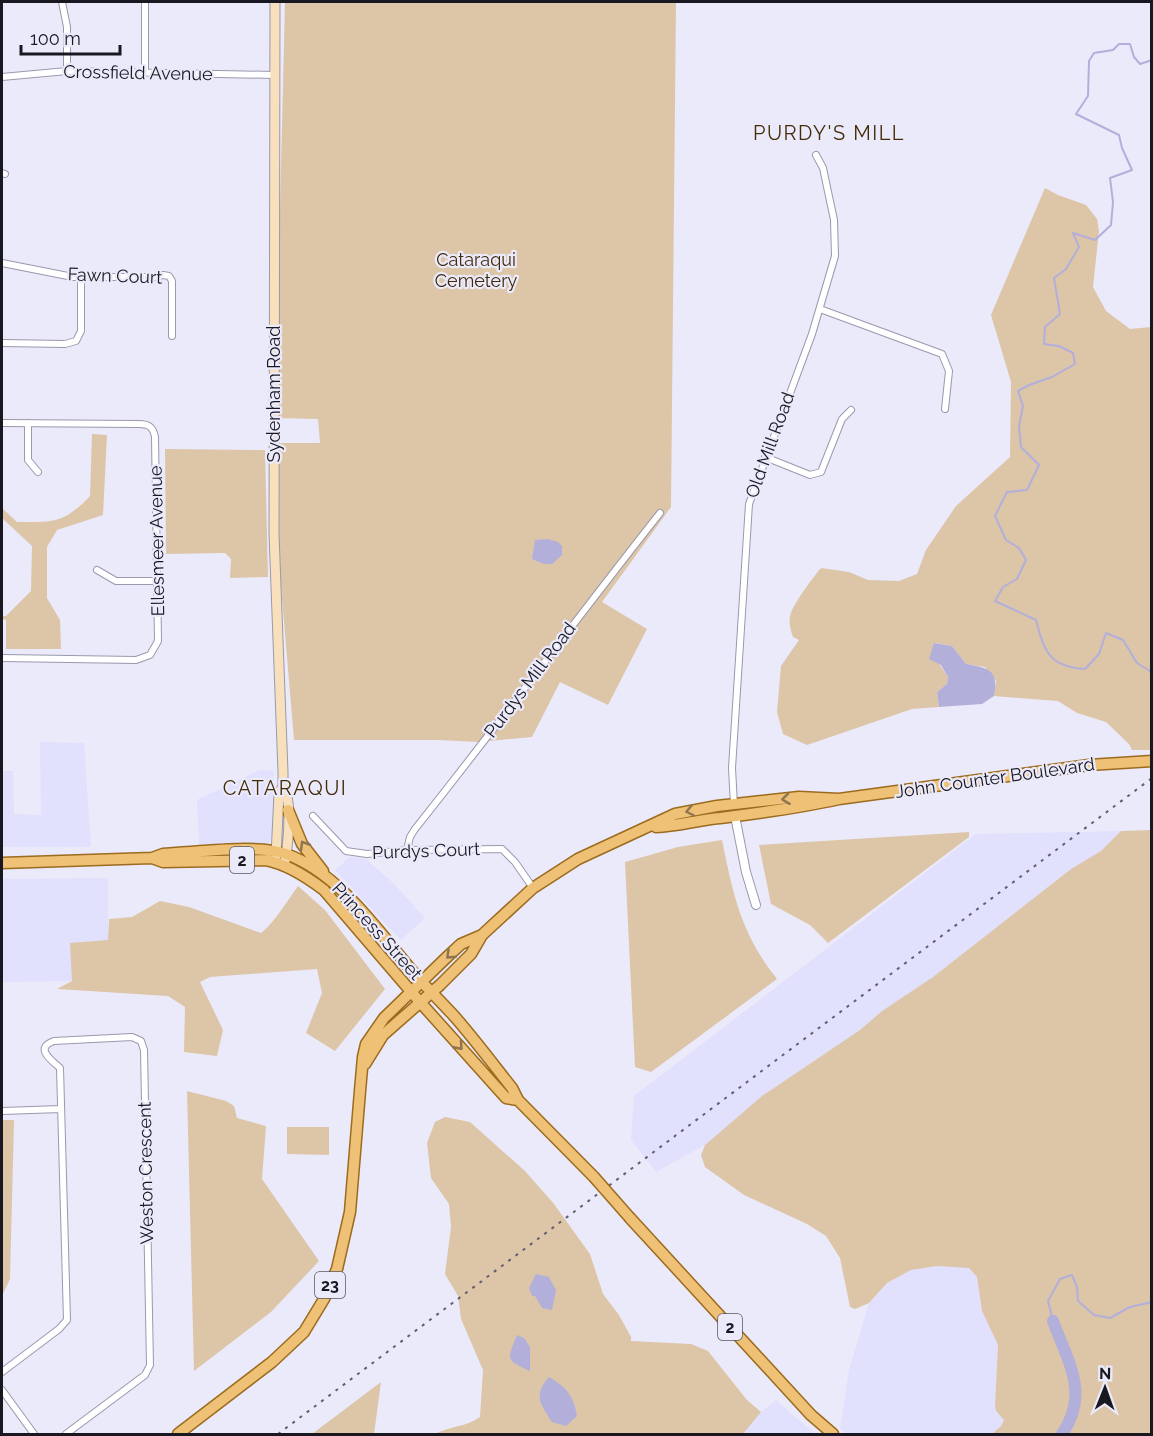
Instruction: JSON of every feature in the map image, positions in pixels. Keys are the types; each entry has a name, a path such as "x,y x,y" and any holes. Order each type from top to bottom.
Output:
{"main road":[{"name":"Sydenham Road","path":"275,2 274,534 283,786 279,793 281,858"},
{"name":"John Counter Boulevard","path":"650,827 677,826 800,808 839,799 1089,765 1152,761"},
{"name":"Sydenham Road","path":"281,858 288,810 288,793 283,786"},
{"name":"John Counter Boulevard","path":"420,1002 471,954 482,935 533,888 578,859 675,814 734,804 799,797 839,799"},
{"path":"288,810 302,844 327,876"},
{"name":"Princess Street","path":"2,863 152,858 163,862 281,858 327,876 456,1019 512,1088 518,1100 594,1177 811,1415 833,1434"},
{"name":"Princess Street","path":"281,858 324,890 506,1098 518,1100"},
{"name":"John Counter Boulevard","path":"422,982 461,944 482,935"},
{"name":"23","path":"178,1434 272,1362 304,1332 324,1299 336,1269 350,1212 364,1050 370,1036 384,1018 422,982"},
{"name":"23","path":"362,1072 374,1046 383,1035 420,1002"}],"street":[{"path":"62,2 67,27 67,71"},
{"path":"145,73 146,2"},
{"name":"Crossfield Avenue","path":"2,77 67,71 274,75"},
{"name":"Old Mill Road","path":"735,816 732,768 748,510 765,457 820,309 833,266 836,233 823,168 816,155"},
{"name":"Fawn Court","path":"2,263 81,277 170,276 172,281 172,336"},
{"path":"2,343 65,344 76,341 81,331 81,277"},
{"path":"820,309 942,354 949,371 945,409"},
{"path":"765,457 810,475 821,472 842,419 851,410"},
{"name":"Ellesmeer Avenue","path":"2,423 144,424 152,428 155,437 158,641 153,651 146,657 136,660 2,658"},
{"path":"28,423 28,460 38,472"},
{"name":"Purdys Mill Road","path":"407,850 410,837 415,829 660,513"},
{"path":"97,570 116,580 157,581"},
{"name":"Purdys Court","path":"313,816 346,851 366,854 407,850 502,849 516,862 533,888"},
{"path":"735,816 746,872 756,905"},
{"name":"Weston Crescent","path":"61,1110 60,1068 45,1054 44,1048 48,1043 132,1037 141,1041 144,1050 150,1365 145,1375 66,1434"},
{"path":"2,1111 61,1110 67,1320 59,1329 2,1372"},
{"path":"2,1389 34,1434"}],"shaded area":[{"path":"548,539 562,546 562,555 552,564 544,564 532,559 535,540"},
{"path":"934,643 952,646 966,664 981,667 990,672 995,681 994,696 982,704 939,707 937,692 947,684 948,677 941,665 929,659"},
{"path":"40,742 84,743 91,847 2,847 2,771 13,771 14,814 41,815"},
{"path":"260,770 274,771 272,838 269,843 199,844 197,800"},
{"path":"1121,831 1101,851 1071,869 933,977 882,1011 860,1030 762,1096 705,1145 656,1172 631,1140 634,1096 976,834"},
{"path":"350,857 366,859 394,884 425,918 401,940 335,870"},
{"path":"108,878 108,940 72,981 2,982 2,879"},
{"path":"937,1266 969,1267 977,1277 982,1311 998,1345 995,1405 996,1412 1004,1420 1001,1426 992,1434 848,1434 840,1429 849,1370 869,1303 887,1283 911,1270"},
{"path":"536,1274 549,1277 556,1290 552,1310 542,1308 535,1296 532,1296 529,1288"},
{"path":"517,1335 524,1338 530,1347 530,1371 510,1358"},
{"path":"549,1377 569,1393 574,1403 577,1416 566,1426 552,1422 540,1400 541,1389"},
{"path":"776,1400 815,1434 743,1434 761,1412"}],"green space":[{"name":"Cataraqui Cemetery","path":"285,2 676,2 671,507 602,602 647,629 608,705 560,682 532,737 478,742 294,740 277,539 275,443 320,443 318,419 275,418"},
{"path":"1045,188 1086,205 1097,219 1099,231 1093,287 1106,311 1130,329 1151,327 1151,750 1132,750 1129,744 1106,722 1077,713 1058,701 994,696 996,681 985,667 966,664 952,646 935,643 940,665 948,677 947,684 937,692 939,707 912,709 807,745 783,734 777,712 781,666 799,640 793,637 790,616 804,590 821,568 849,572 868,580 899,581 917,574 926,550 956,506 1010,457 1011,382 991,315"},
{"path":"92,434 107,435 103,515 57,530 47,547 47,598 60,620 61,649 6,649 6,620 2,619 2,616 6,616 31,591 32,546 2,518 2,508 17,522 40,522 65,517 81,505 90,496"},
{"path":"165,449 265,450 268,577 230,578 231,559 225,553 166,554"},
{"path":"1151,830 1151,1434 992,1434 1004,1420 996,1411 995,1405 998,1345 982,1311 977,1277 969,1268 937,1266 911,1270 887,1283 869,1303 855,1309 850,1307 840,1258 826,1236 807,1224 744,1195 705,1167 701,1155 705,1145 762,1096 860,1030 882,1011 933,977 1071,869 1101,851 1121,831"},
{"path":"969,832 969,837 828,943 810,925 771,904 759,845"},
{"path":"722,840 740,913 755,946 777,979 651,1072 635,1067 625,862 678,847"},
{"path":"298,886 325,910 385,989 335,1051 306,1033 322,993 317,969 210,977 200,982 223,1030 217,1056 184,1052 185,1007 168,996 57,989 72,981 70,943 108,940 109,919 132,917 160,901 189,907 261,933 276,917"},
{"path":"187,1091 226,1101 234,1106 237,1118 266,1126 262,1179 319,1261 271,1312 194,1371"},
{"path":"445,1117 470,1122 525,1171 554,1204 590,1254 603,1294 619,1315 631,1341 691,1344 708,1351 747,1400 761,1412 743,1434 435,1434 480,1417 483,1370 461,1319 458,1296 445,1274 451,1227 449,1204 431,1178 427,1143 435,1122"},
{"path":"2,1120 14,1120 10,1279 2,1296"},
{"path":"287,1127 329,1127 329,1155 287,1154"},
{"path":"381,1382 374,1434 312,1434"}],"waterway":[{"path":"1152,60 1140,64 1134,57 1130,44 1119,44 1113,50 1094,53 1089,61 1088,96 1076,114 1119,135 1132,170 1110,178 1113,202 1111,225 1095,240 1073,233 1079,247 1066,269 1054,278 1060,314 1045,327 1044,344 1059,346 1073,353 1075,364 1052,377 1018,391 1023,406 1019,426 1021,447 1039,465 1027,490 1007,492 995,516 1006,540 1019,548 1026,560 1017,579 1003,587 995,601 1036,620 1046,649 1056,661 1063,665 1085,669 1099,654 1106,633 1123,640 1137,663 1150,671 1152,675"},
{"path":"1053,1321 1048,1301 1060,1279 1072,1275 1077,1287 1078,1301 1094,1315 1110,1318 1130,1307 1152,1302"},
{"path":"1053,1321 1074,1378 1075,1405 1062,1434"}],"railway":[{"path":"278,1434 1152,778"}],"district":[{"name":"PURDY'S MILL","path":"829,133"},
{"name":"CATARAQUI","path":"285,788"}]}
